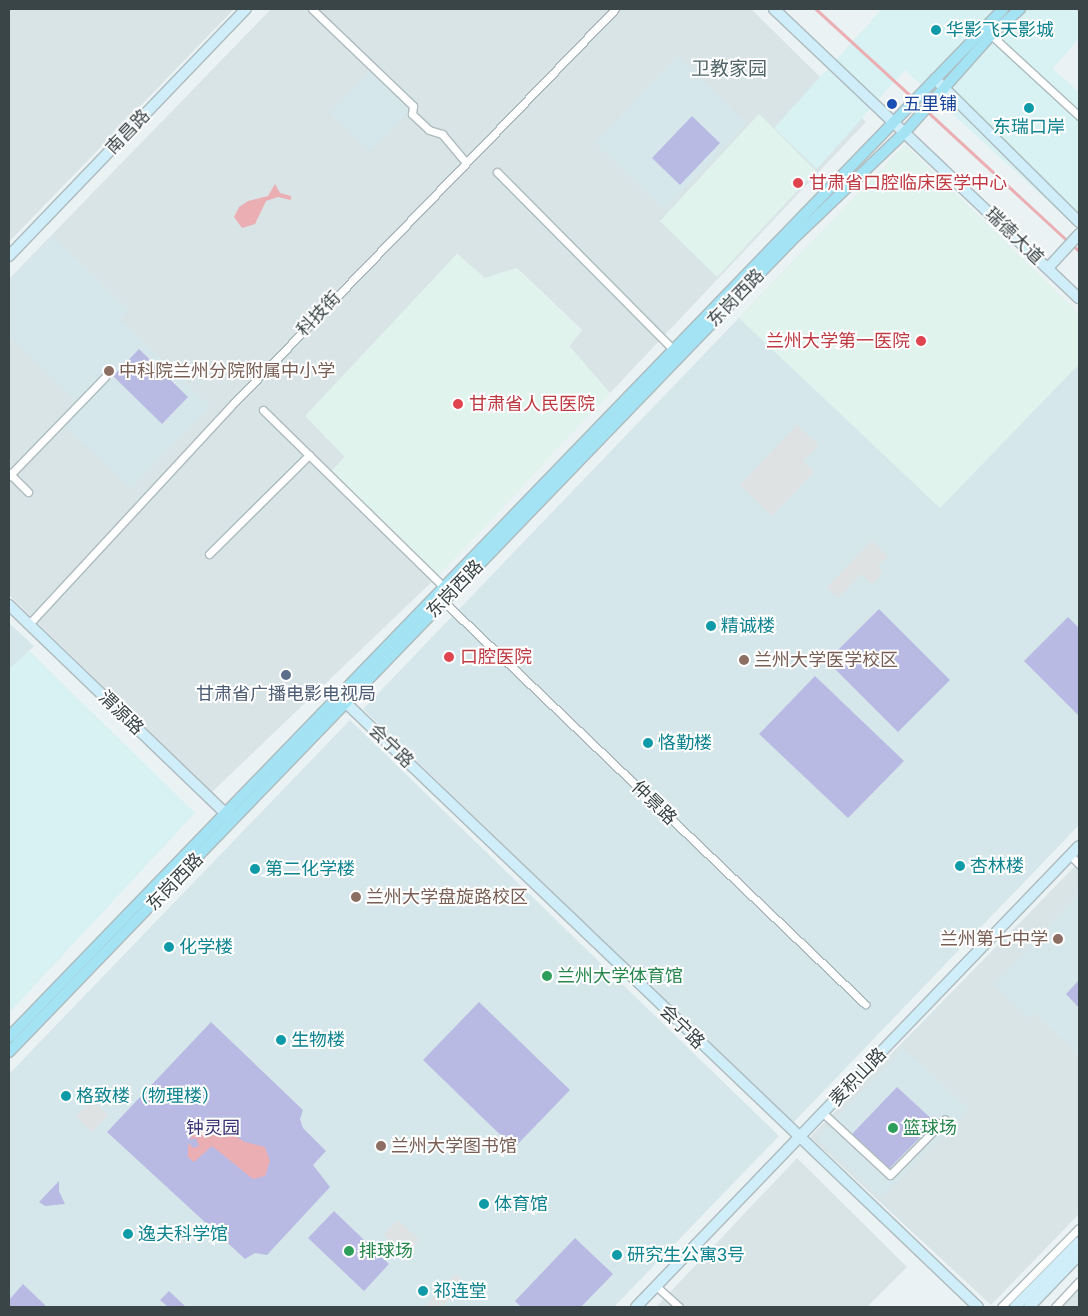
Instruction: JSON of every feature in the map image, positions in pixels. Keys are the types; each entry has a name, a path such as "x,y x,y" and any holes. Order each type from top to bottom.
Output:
{"main road":[{"name":"东岗西路","path":"9,1037 672,348 906,111 1002,9"},
{"name":"东岗西路","path":"9,1052 234,821 443,601 790,242 905,132 945,90 991,35 1020,9"}],"street":[{"name":"南昌路","path":"9,256 246,9"},
{"path":"312,9 413,106 412,114 429,130 442,134 465,161"},
{"name":"科技街","path":"29,624 465,161 615,9"},
{"name":"瑞德大道","path":"774,9 1079,298"},
{"path":"991,35 1079,116"},
{"path":"932,82 945,90 1079,222"},
{"path":"497,172 672,348"},
{"path":"1048,268 1079,235"},
{"path":"28,492 9,474 106,377"},
{"path":"263,410 444,587"},
{"path":"209,554 309,455"},
{"name":"仲景路","path":"443,601 865,1004"},
{"name":"渭源路","path":"9,605 234,821"},
{"name":"会宁路","path":"346,703 978,1307"},
{"name":"麦积山路","path":"636,1307 1079,846"},
{"path":"1070,855 1079,864"},
{"path":"824,1113 890,1175 945,1118"},
{"path":"1001,1307 1079,1228"},
{"path":"1015,1307 1079,1242"},
{"path":"1028,1307 1078,1258"},
{"path":"1055,1307 1079,1281"},
{"path":"656,1286 679,1307"}],"shaded area":[{"path":"9,9 234,9 9,242"},
{"path":"271,9 751,9 866,122 610,393 569,346 582,330 517,268 485,278 457,254 417,297 345,457 332,471 438,576 212,792 9,595 9,279"},
{"path":"882,9 1079,9 1079,38 1053,69 1079,92 1079,230 905,70 817,169 774,128"},
{"path":"678,56 747,123 665,210 595,143"},
{"path":"372,68 406,103 408,113 369,151 330,113"},
{"path":"759,114 816,171 717,277 660,221"},
{"name":"兰州大学医学校区","path":"905,145 1079,314 1079,825 792,1124 363,709"},
{"name":"兰州大学第一医院","path":"905,145 1079,314 1079,364 940,508 739,318"},
{"path":"275,184 280,193 291,196 291,200 278,197 266,201 255,224 242,228 234,217 239,207 248,201 268,196"},
{"name":"中科院兰州分院附属中小学","path":"52,236 129,310 120,320 210,406 131,489 64,425 81,406 9,336 9,282"},
{"name":"甘肃省人民医院","path":"457,254 485,278 516,268 582,331 569,346 610,393 438,576 332,472 345,457 305,416"},
{"path":"797,425 819,445 803,461 814,472 772,516 740,485"},
{"path":"872,541 888,557 878,567 883,573 872,584 861,574 838,598 827,587"},
{"path":"9,623 34,646 9,669"},
{"path":"9,631 195,813 9,1013"},
{"name":"兰州大学盘旋路校区","path":"350,720 779,1136 614,1307 9,1307 9,1074"},
{"path":"1079,862 1079,1214 991,1305 810,1137"},
{"name":"兰州第七中学","path":"1079,893 1079,1054 1034,1012 1029,1018 994,985"},
{"path":"903,1048 969,1109 881,1197 817,1139"},
{"path":"91,1100 108,1115 92,1132 76,1116"},
{"path":"207,1128 209,1136 225,1130 245,1142 265,1147 270,1161 265,1176 253,1179 212,1146 194,1162 188,1157 189,1143 193,1148 199,1146 196,1138 190,1140 195,1129"},
{"path":"797,1158 907,1267 867,1307 656,1307"},
{"path":"398,1220 419,1240 405,1255 384,1235"},
{"path":"456,1274 465,1283 442,1307 424,1307"},
{"path":"1079,1279 1079,1307 1052,1307"}],"green space":[{"path":"692,116 720,143 680,185 652,158"},
{"path":"139,349 188,397 162,424 113,376"},
{"path":"879,609 950,680 898,732 827,661"},
{"path":"1068,617 1079,628 1079,716 1024,661"},
{"path":"815,676 904,761 848,818 759,734"},
{"path":"1079,980 1079,1008 1066,994"},
{"path":"479,1002 570,1090 514,1148 423,1060"},
{"name":"钟灵园","path":"211,1022 303,1110 300,1119 303,1128 326,1151 313,1165 330,1187 267,1255 255,1253 245,1259 107,1132"},
{"name":"篮球场","path":"897,1087 935,1122 888,1170 852,1134"},
{"path":"59,1181 59,1191 65,1204 45,1206 39,1202"},
{"name":"排球场","path":"334,1211 389,1264 364,1291 308,1238"},
{"path":"575,1238 613,1274 581,1307 521,1307 515,1301"},
{"path":"23,1284 47,1307 9,1307 9,1300"},
{"path":"169,1291 186,1307 168,1307 160,1300"}],"waterway":[{"path":"816,9 913,98"},
{"path":"928,112 1069,242"},
{"path":"1073,245 1079,251"}],"place":[{"name":"华影飞天影城","path":"936,30"},
{"name":"五里铺","path":"892,104"},
{"name":"东瑞口岸","path":"1029,108"},
{"name":"甘肃省口腔临床医学中心","path":"798,183"},
{"name":"兰州大学第一医院","path":"921,341"},
{"name":"中科院兰州分院附属中小学","path":"109,371"},
{"name":"甘肃省人民医院","path":"458,404"},
{"name":"精诚楼","path":"711,626"},
{"name":"口腔医院","path":"449,657"},
{"name":"兰州大学医学校区","path":"744,660"},
{"name":"甘肃省广播电影电视局","path":"286,675"},
{"name":"恪勤楼","path":"648,743"},
{"name":"杏林楼","path":"960,866"},
{"name":"第二化学楼","path":"255,869"},
{"name":"兰州大学盘旋路校区","path":"356,897"},
{"name":"兰州第七中学","path":"1058,939"},
{"name":"化学楼","path":"169,947"},
{"name":"兰州大学体育馆","path":"547,976"},
{"name":"生物楼","path":"281,1040"},
{"name":"格致楼（物理楼）","path":"66,1096"},
{"name":"篮球场","path":"893,1128"},
{"name":"兰州大学图书馆","path":"381,1146"},
{"name":"体育馆","path":"484,1204"},
{"name":"逸夫科学馆","path":"128,1234"},
{"name":"排球场","path":"349,1251"},
{"name":"研究生公寓3号","path":"617,1255"},
{"name":"祁连堂","path":"423,1291"}],"district":[{"name":"卫教家园","path":"729,69"}]}
